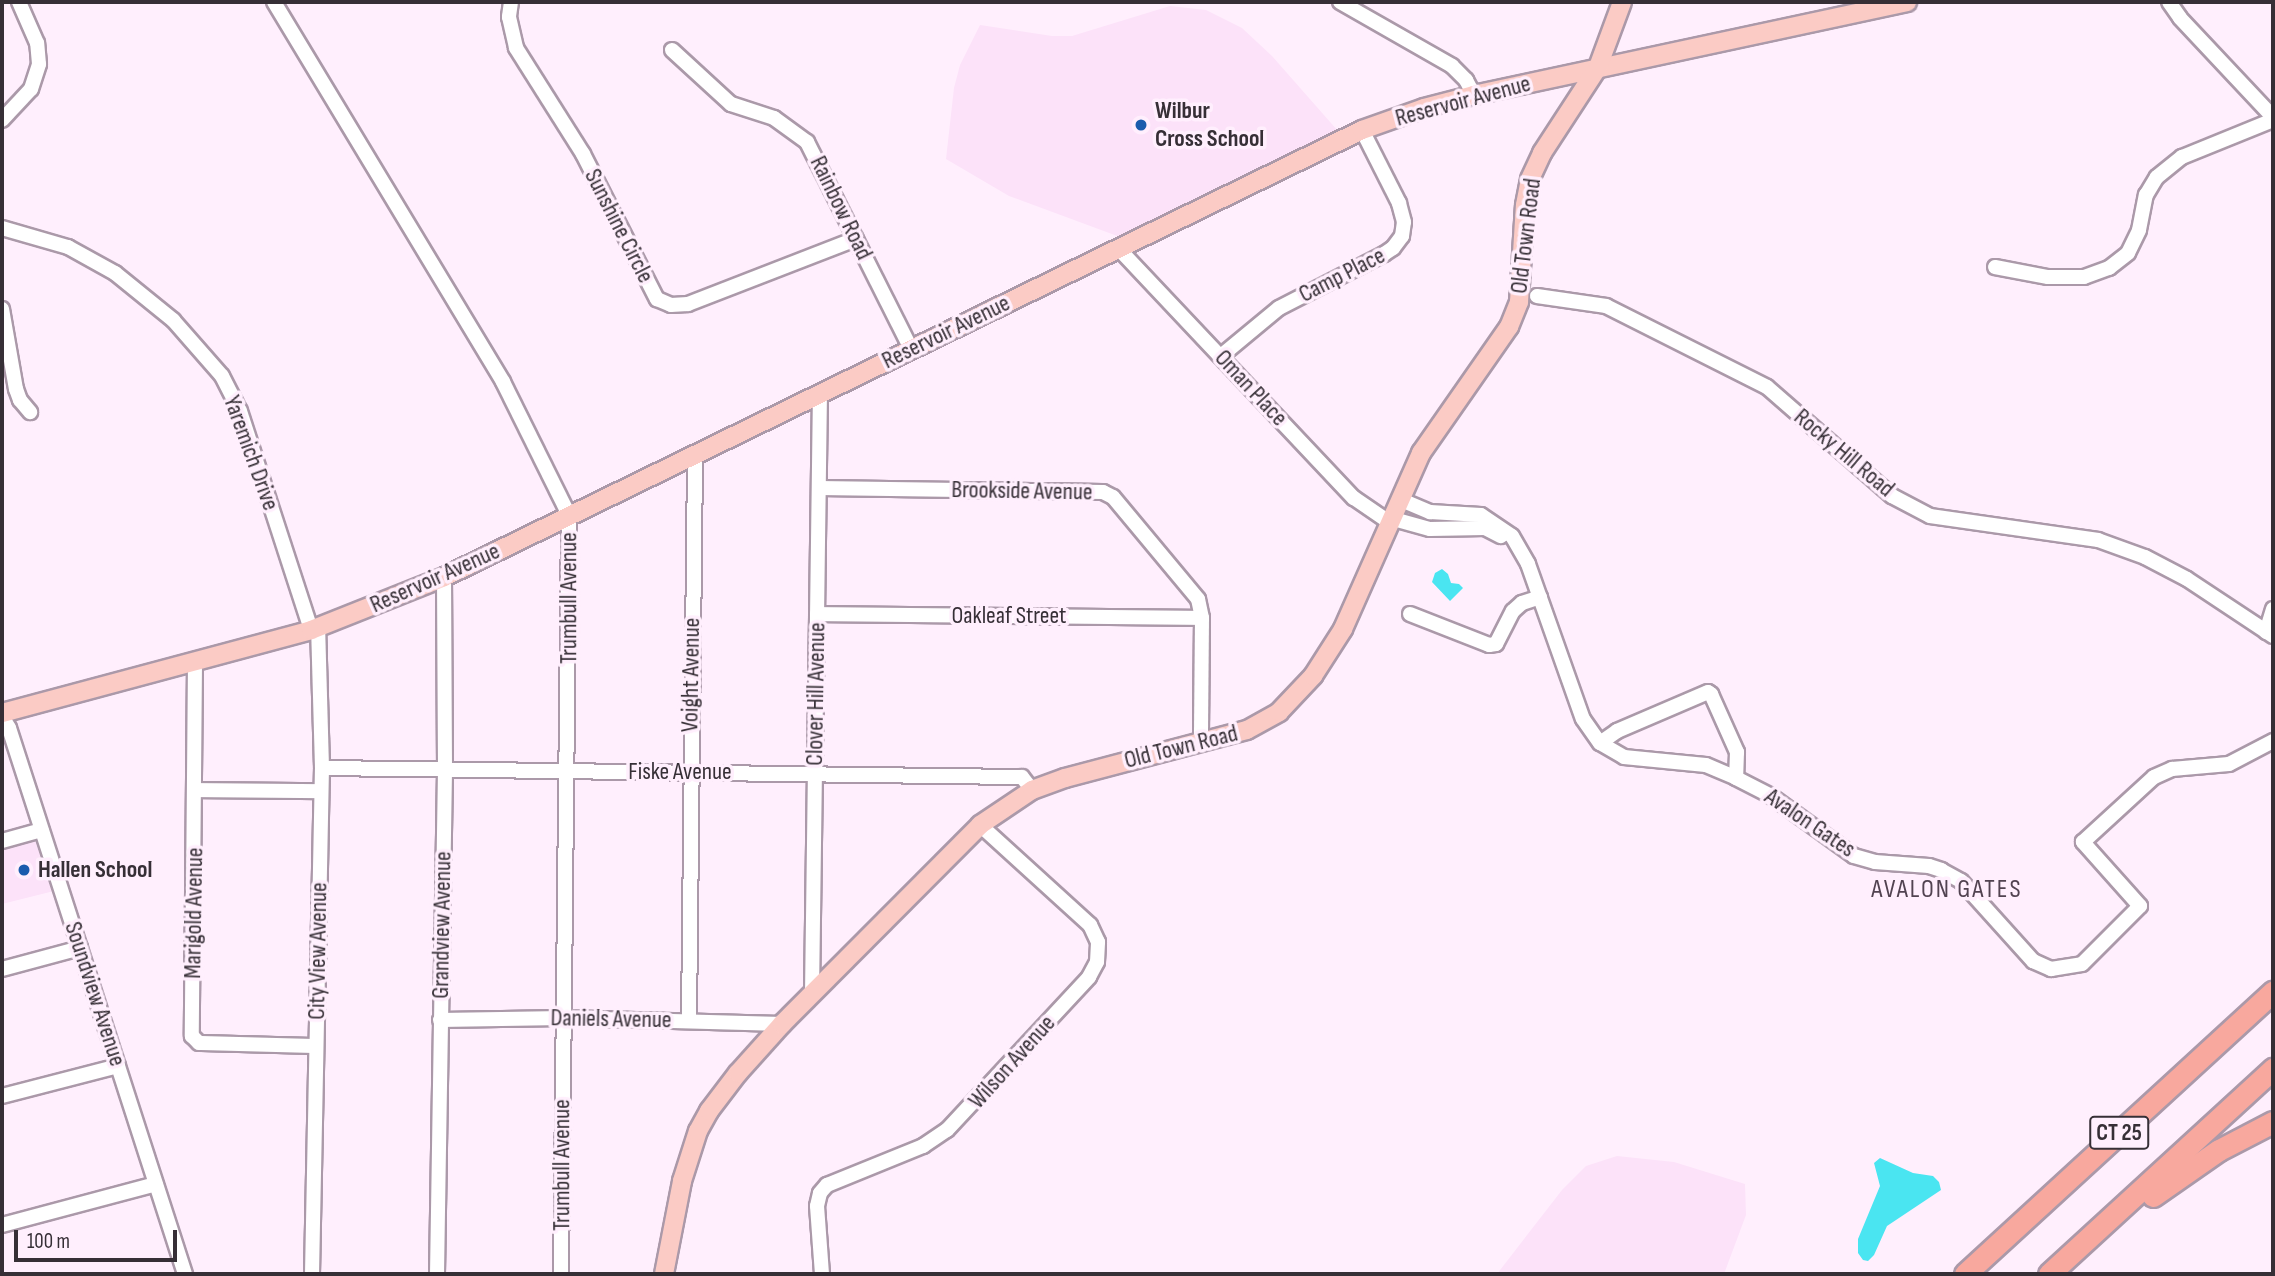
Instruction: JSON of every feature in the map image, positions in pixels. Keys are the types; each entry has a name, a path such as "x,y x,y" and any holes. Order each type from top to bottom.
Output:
{"highway":[{"path":"2217,1044 2273,985"},
{"name":"CT 25","path":"1965,1274 2273,992"},
{"name":"CT 25","path":"2050,1274 2273,1069"},
{"path":"2050,1274 2189,1169 2273,1122"}],"main road":[{"name":"Old Town Road","path":"663,1274 682,1181 698,1131 723,1091 782,1024 981,825 1032,790 1095,769 1237,734 1279,712 1305,686 1343,629 1421,453 1510,327 1519,302 1525,205 1530,179 1542,153 1598,67 1622,2"},
{"name":"Reservoir Avenue","path":"2,715 314,628 444,576 1362,130 1424,108 1474,95 1907,2"}],"street":[{"path":"2,120 31,89 40,64 37,43 19,2"},
{"name":"Trumbull Avenue","path":"274,2 503,382 569,515 561,1274"},
{"name":"Sunshine Circle","path":"511,2 510,25 523,62 594,175 657,299 671,305 688,304 856,239"},
{"path":"1340,2 1452,66 1466,80 1474,95"},
{"path":"1995,267 2048,277 2084,277 2109,268 2128,253 2139,230 2146,195 2157,177 2182,158 2273,118 2180,18 2169,2"},
{"name":"Rainbow Road","path":"672,50 731,104 774,118 807,142 911,349"},
{"name":"Camp Place","path":"1221,356 1279,308 1384,254 1393,248 1402,236 1404,222 1399,203 1362,130"},
{"name":"Yaremich Drive","path":"2,228 68,247 115,273 173,320 222,376 240,411 314,628"},
{"name":"Oman Place","path":"1118,248 1354,498 1390,520"},
{"name":"Rocky Hill Road","path":"1537,296 1606,306 1767,387 1892,496 1930,516 2098,540 2145,557 2187,579 2270,634"},
{"path":"2,309 16,389 20,400 30,412"},
{"name":"Clover Hill Avenue","path":"812,994 820,393"},
{"name":"Voight Avenue","path":"689,1021 695,455"},
{"name":"Brookside Avenue","path":"820,488 1103,492 1113,497 1193,592 1202,618 1201,744"},
{"path":"1399,499 1419,509 1481,514 1497,523 1522,550 1583,719 1600,743"},
{"path":"1390,520 1430,529 1485,528 1493,531 1512,546 1535,582"},
{"name":"Grandview Avenue","path":"437,1274 445,768 444,576"},
{"path":"1410,614 1489,645 1496,644 1513,611 1522,603 1540,597"},
{"path":"2270,634 2273,609"},
{"name":"Oakleaf Street","path":"817,614 1202,618"},
{"name":"City View Avenue","path":"313,1274 322,768 314,628"},
{"name":"Marigold Avenue","path":"195,663 194,1041 316,1046"},
{"name":"Avalon Gates","path":"1736,778 1737,752 1708,692 1617,731 1600,743 1624,757 1706,765 1771,796 1853,856 1875,862 1929,866 1961,881 2033,961 2051,969 2082,964 2140,906 2083,842 2154,777 2172,769 2229,764 2273,741"},
{"name":"Soundview Avenue","path":"2,715 9,727 185,1274"},
{"name":"Fiske Avenue","path":"322,768 1022,777 1032,790"},
{"path":"195,790 321,791"},
{"name":"Wilson Avenue","path":"822,1274 817,1206 820,1193 827,1185 923,1146 958,1121 1089,976 1097,962 1098,942 1090,925 981,825"},
{"path":"2,841 42,830"},
{"path":"2,968 80,948"},
{"name":"Daniels Avenue","path":"440,1020 563,1018 782,1024"},
{"path":"2,1096 118,1066"},
{"path":"2,1224 156,1184"}],"shaded area":[{"name":"Wilbur Cross School","path":"1170,6 1206,10 1242,28 1272,56 1338,131 1120,237 1009,196 946,159 954,88 960,65 980,25 1052,36 1072,36"},
{"name":"Hallen School","path":"31,840 38,843 54,891 2,904 2,848"},
{"path":"1617,1156 1674,1162 1745,1184 1746,1215 1724,1274 1497,1274 1562,1190 1586,1166"}],"water":[{"path":"1442,569 1448,574 1451,583 1459,584 1463,588 1450,601 1432,582 1435,573"},
{"path":"1880,1158 1913,1173 1933,1176 1939,1182 1941,1190 1887,1226 1874,1255 1868,1261 1863,1260 1858,1253 1858,1239 1880,1186 1874,1163"}],"place":[{"name":"Wilbur Cross School","path":"1141,125"},
{"name":"Hallen School","path":"24,870"}],"district":[{"name":"AVALON GATES","path":"1947,890"}]}
